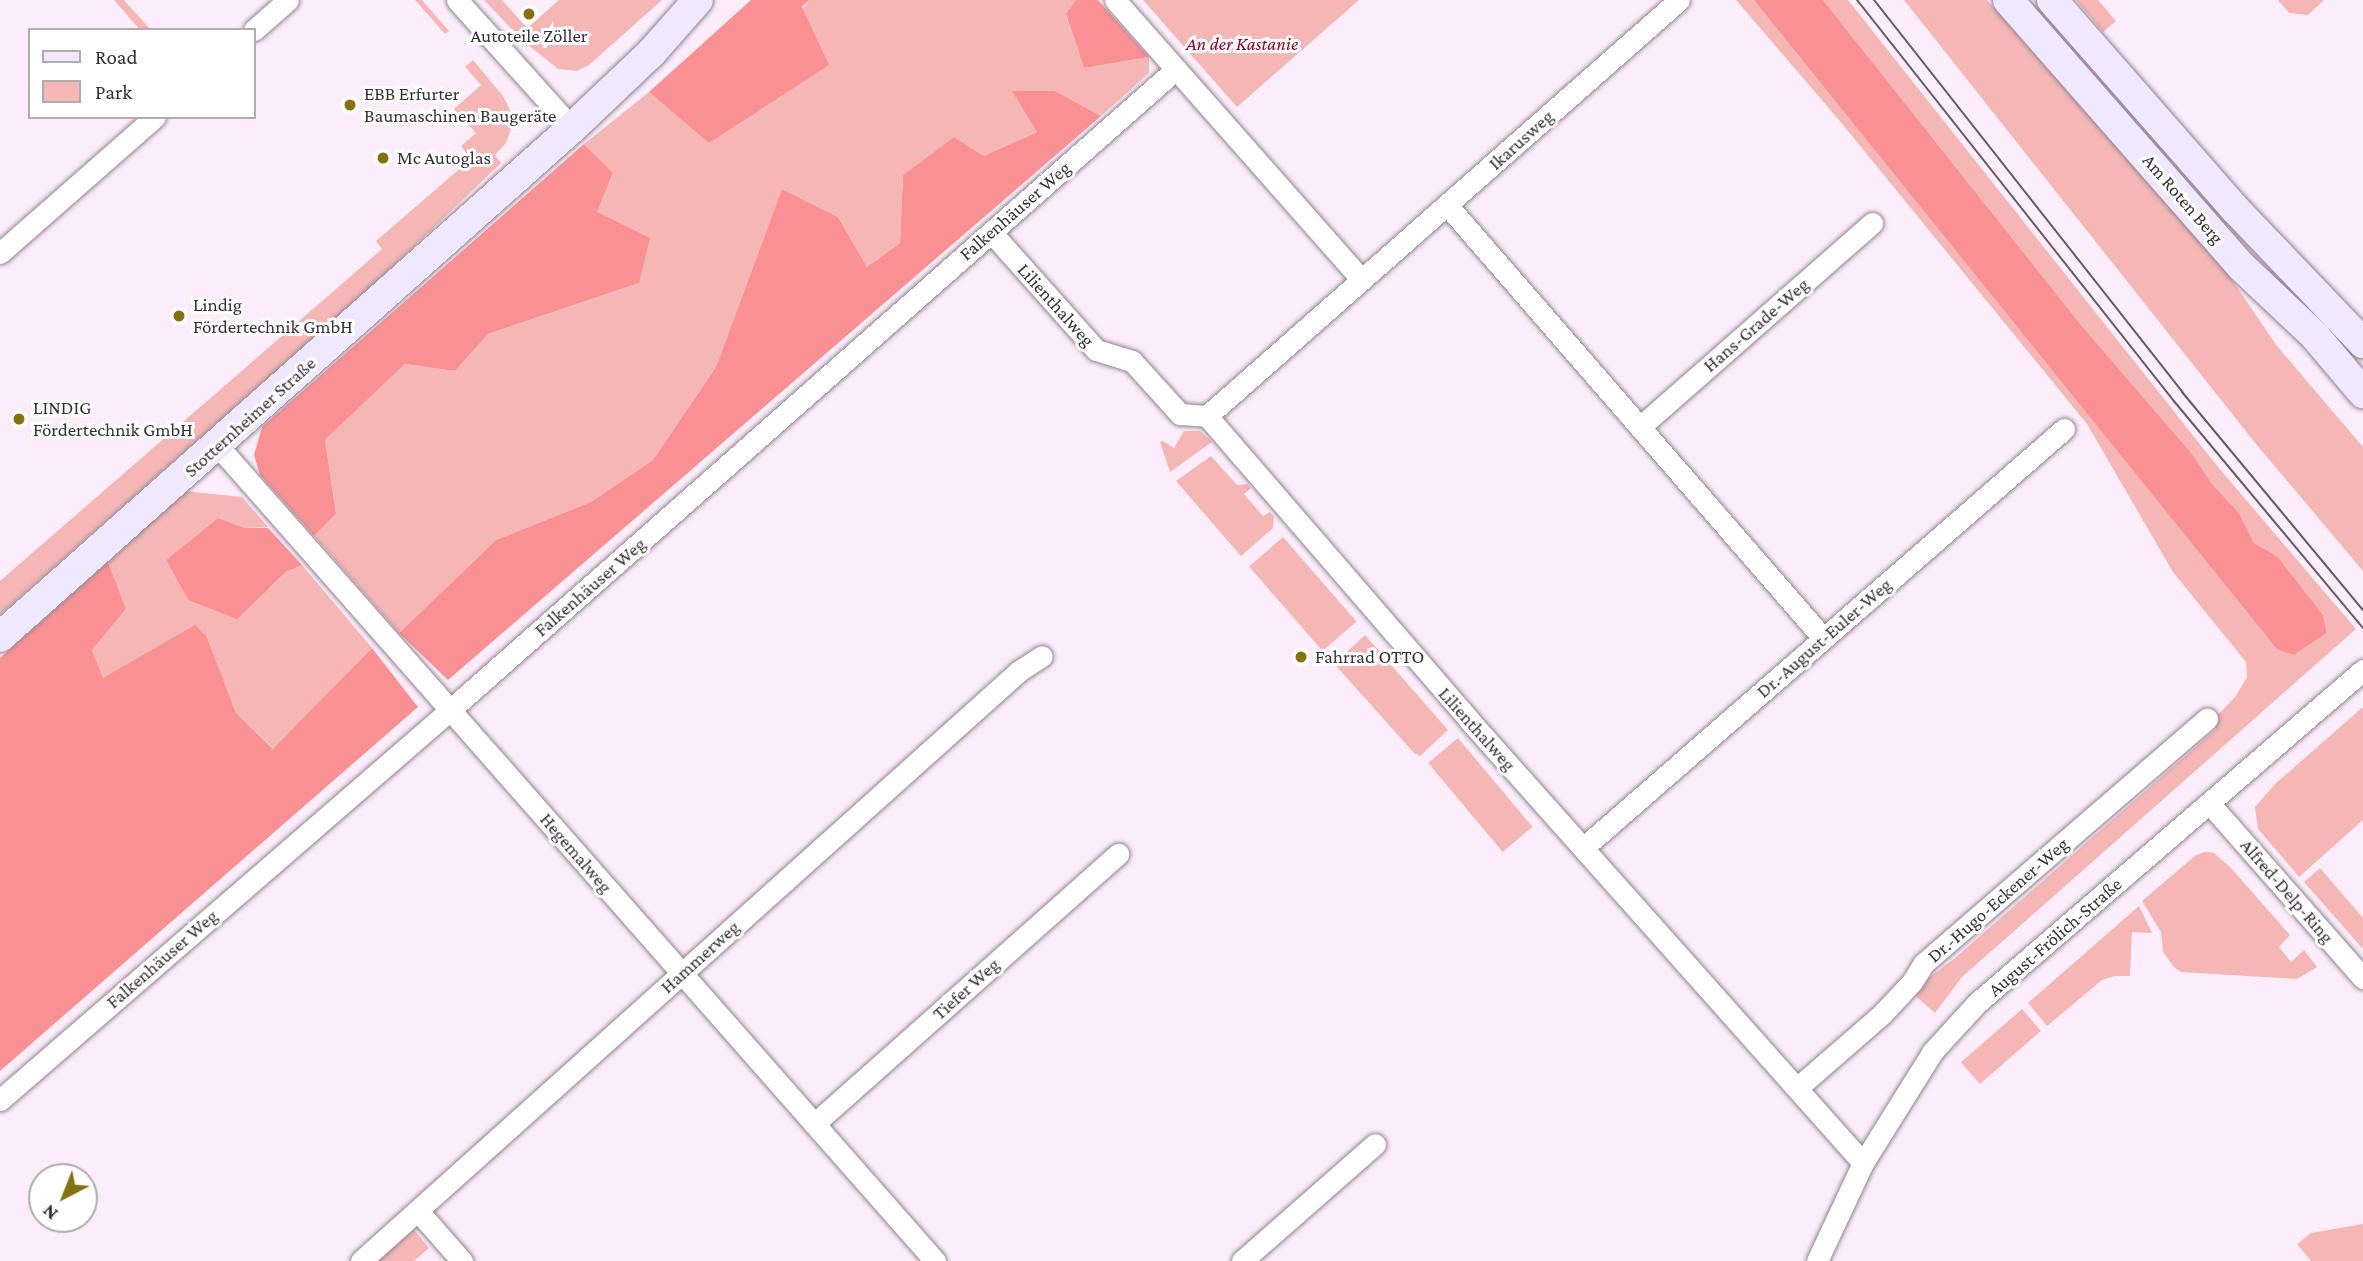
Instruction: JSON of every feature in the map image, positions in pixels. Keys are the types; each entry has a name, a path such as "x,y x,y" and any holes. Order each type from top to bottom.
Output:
{"main road":[{"name":"Stotternheimer Straße","path":"0,637 218,446 572,128 652,52 698,0"},
{"name":"Stotternheimer Straße","path":"652,52 720,0"},
{"name":"Am Roten Berg","path":"2008,0 2242,267 2315,336 2363,393"},
{"name":"Am Roten Berg","path":"2052,0 2236,210 2363,343"}],"street":[{"path":"256,28 288,0"},
{"path":"457,0 572,128"},
{"path":"1115,0 1361,279"},
{"name":"Ikarusweg","path":"1207,416 1679,0"},
{"name":"Falkenhäuser Weg","path":"0,1100 450,710 1176,69"},
{"path":"0,253 153,119"},
{"path":"1447,205 1823,638"},
{"name":"Hans-Grade-Weg","path":"1640,427 1872,223"},
{"name":"Lilienthalweg","path":"991,232 1096,350 1132,361 1180,414 1207,416 1583,848 1863,1163"},
{"name":"Dr.-August-Euler-Weg","path":"1583,848 2064,429"},
{"name":"Hegemalweg","path":"218,446 935,1261"},
{"name":"Hammerweg","path":"361,1261 1019,671 1042,656"},
{"name":"August-Frölich-Straße","path":"1817,1261 1863,1163 1933,1051 1977,1003 2363,670"},
{"name":"Dr.-Hugo-Eckener-Weg","path":"1797,1088 1882,1014 1912,982 1924,963 2207,719"},
{"name":"Alfred-Delp-Ring","path":"2210,804 2363,978"},
{"name":"Tiefer Weg","path":"814,1124 1118,854"},
{"path":"1242,1261 1374,1144"},
{"path":"418,1211 462,1261"}],"green space":[{"path":"114,0 124,0 149,28 138,28"},
{"path":"415,0 422,0 449,31 445,34"},
{"path":"484,0 502,0 527,28 559,0 662,0 589,65 577,71 558,69 522,40"},
{"path":"809,0 1076,0 1066,15 1084,68 1149,57 1149,73 1101,116 1055,91 1013,91 1037,132 984,156 954,137 903,175 900,243 867,267 838,217 782,189 716,367 653,460 591,502 496,540 399,633 314,536 336,514 325,440 405,364 455,371 488,334 639,283 597,211 613,174 584,144 649,92 710,143"},
{"name":"An der Kastanie","path":"1143,0 1359,0 1237,107"},
{"path":"1736,0 1754,0 2294,655 2327,633 2323,615 2278,557 2254,543 2239,513 2212,484 2193,455 2081,325 1823,0 1848,0 2218,467 2356,629 1962,977 1935,1013 1911,992 1955,958 2216,729 2214,719 2235,697 2247,677 2246,662 2173,572 2087,424 1839,120"},
{"path":"1904,0 1987,0 2226,271 2277,346 2363,447 2363,571 2256,444"},
{"path":"2076,0 2098,0 2116,21 2103,32"},
{"path":"2278,0 2324,0 2308,15 2289,13"},
{"path":"473,60 503,96 511,112 511,129 506,143 495,155 501,163 386,273 0,615 0,581 382,249 376,241 471,159 461,146 476,133 454,109 481,85 465,67"},
{"path":"1184,431 1200,431 1212,442 1170,472 1160,442 1163,441 1174,448"},
{"path":"1211,456 1237,485 1247,484 1251,488 1244,494 1263,516 1270,512 1274,517 1273,528 1241,556 1176,481"},
{"path":"185,491 242,497 268,527 245,528 218,518 166,560 188,600 270,588 286,572 302,565 372,648 274,749 236,713 207,637 103,679 92,650 126,609 108,562"},
{"path":"1283,537 1356,622 1323,651 1249,567"},
{"path":"1365,635 1448,730 1420,756 1414,753 1337,667 1336,662"},
{"path":"2363,707 2363,820 2299,877 2258,829 2255,807 2275,784"},
{"path":"1458,738 1533,827 1503,852 1428,763"},
{"path":"2214,853 2231,868 2290,935 2279,947 2291,962 2304,950 2317,967 2297,979 2181,972 2174,967 2163,952 2161,932 2142,901 2196,855"},
{"path":"2320,868 2363,918 2363,949 2304,882"},
{"path":"2139,906 2152,933 2132,932 2130,976 2115,976 2102,980 2047,1026 2028,1003"},
{"path":"2022,1009 2041,1031 1980,1084 1961,1062"},
{"path":"2363,1224 2363,1261 2311,1261 2297,1244 2311,1233"},
{"path":"414,1230 429,1248 414,1261 378,1261"}],"shaded area":[{"path":"751,0 809,0 802,7 829,65 709,143 649,92"},
{"path":"1076,0 1098,0 1149,57 1084,68 1066,14"},
{"path":"1754,0 1823,0 2081,325 2193,455 2212,484 2239,513 2254,543 2278,557 2323,615 2327,633 2294,655 2277,649"},
{"path":"1012,91 1055,91 1101,116 448,680 399,633 496,540 591,502 653,460 716,367 782,189 838,217 867,267 900,243 903,175 954,137 984,156 1037,132"},
{"path":"584,144 613,173 597,212 650,238 639,283 488,334 455,371 405,364 325,440 336,514 314,536 260,475 254,455 262,427"},
{"path":"218,518 245,528 268,528 302,565 286,572 237,619 188,600 166,560"},
{"path":"108,562 126,609 92,650 103,678 195,625 207,637 236,713 273,749 372,648 418,707 0,1071 0,658"}],"tram line":[{"path":"1857,0 2173,400 2363,628"},
{"path":"1874,0 2182,392 2363,610"}],"place":[{"name":"Autoteile Zöller","path":"529,14"},
{"name":"EBB Erfurter Baumaschinen Baugeräte","path":"350,105"},
{"name":"Mc Autoglas","path":"383,158"},
{"name":"Lindig Fördertechnik GmbH","path":"179,316"},
{"name":"LINDIG Fördertechnik GmbH","path":"19,419"},
{"name":"Fahrrad OTTO","path":"1301,657"}]}
